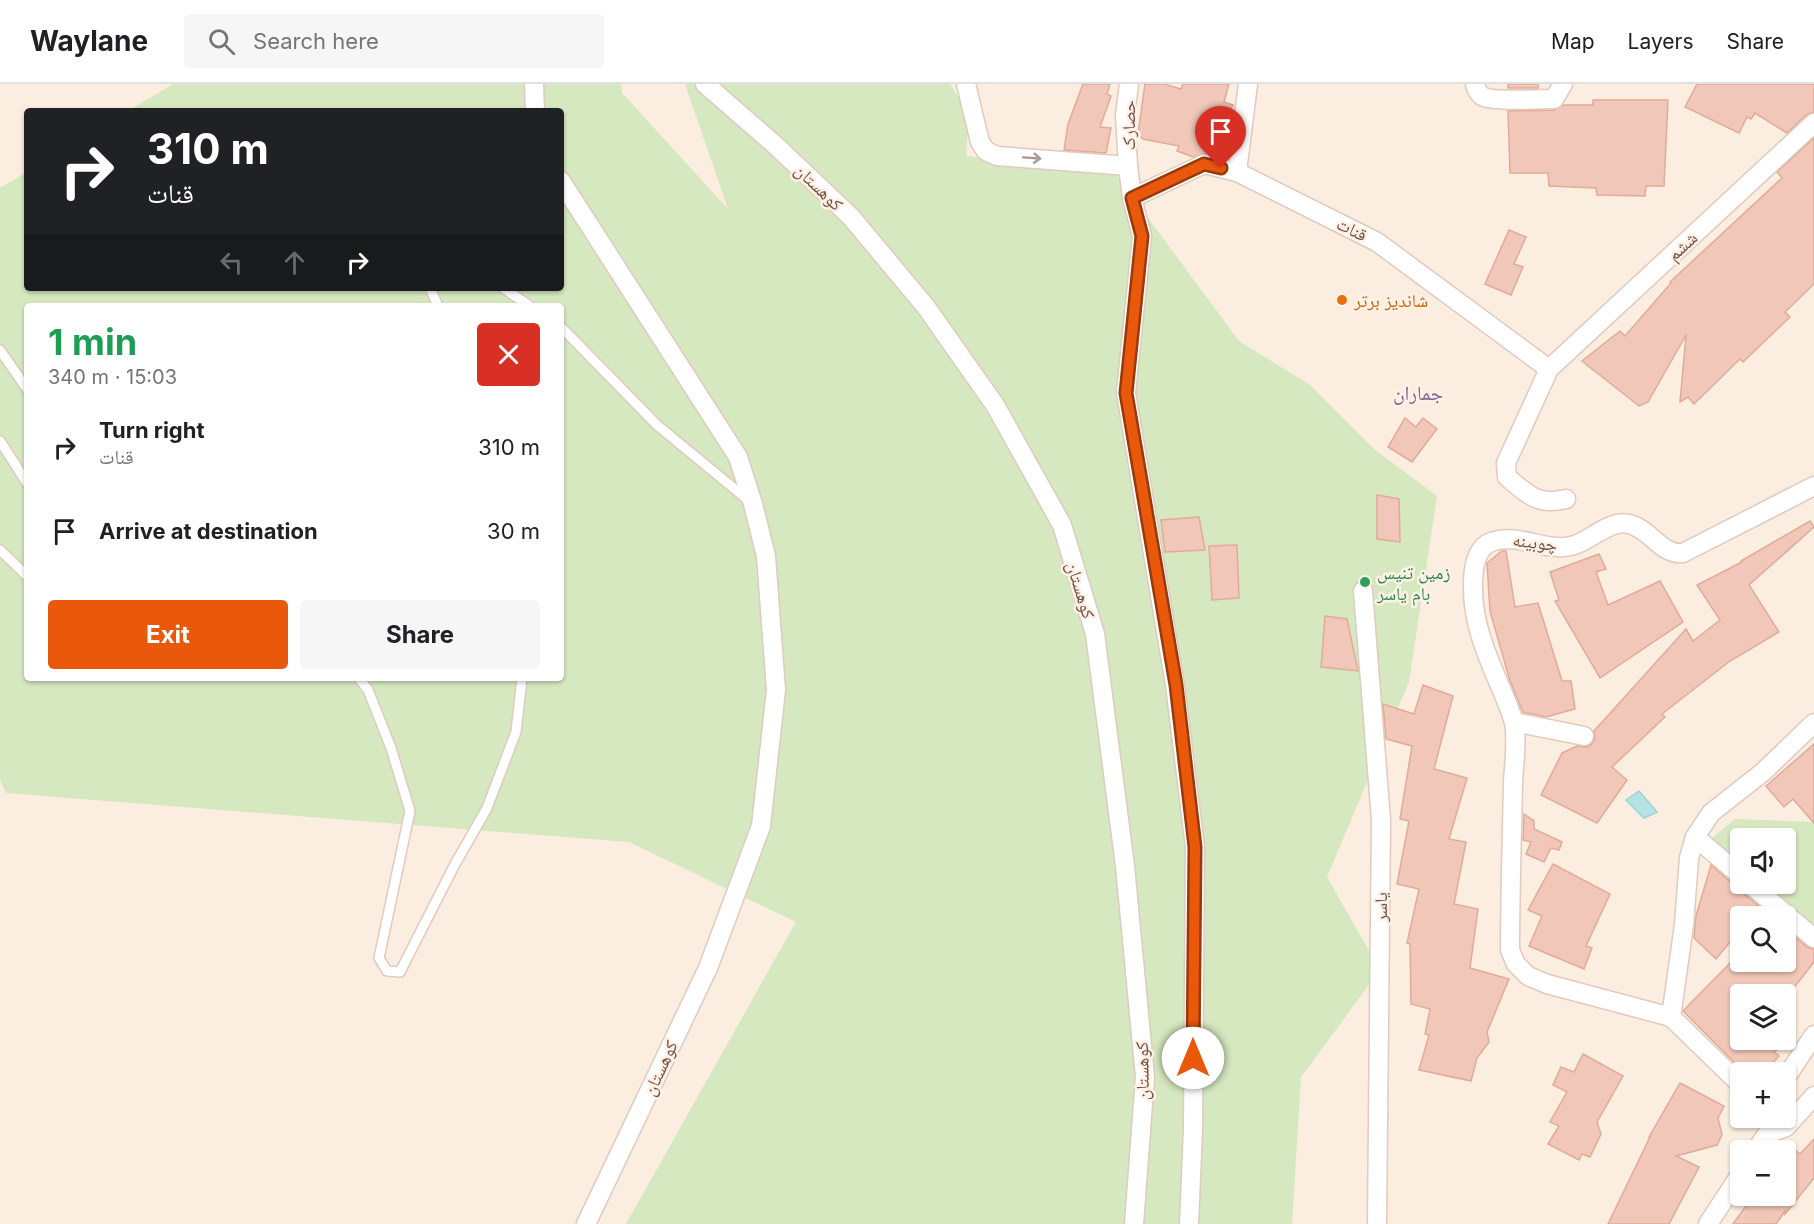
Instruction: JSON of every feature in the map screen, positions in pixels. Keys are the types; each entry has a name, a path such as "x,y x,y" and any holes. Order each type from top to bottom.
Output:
{"street":[{"path":"534,84 535,108"},
{"name":"کوهستان","path":"705,84 774,144 850,217 926,307 995,405 1062,525 1095,634 1125,866 1145,1077 1134,1224"},
{"path":"966,84 980,142 986,151 997,156 1128,166"},
{"name":"حصارک","path":"1129,84 1125,115 1132,198"},
{"path":"1237,172 1248,84"},
{"path":"1475,84 1476,90 1483,97 1554,99 1563,84"},
{"name":"ششم","path":"1549,369 1814,123"},
{"name":"قنات","path":"1132,198 1204,164 1237,172 1377,242 1549,369"},
{"name":"کوهستان","path":"564,186 738,457 766,556 776,690 761,826 708,968 586,1224"},
{"path":"1132,198 1142,236 1126,393 1176,685 1195,847 1193,1128 1189,1224"},
{"path":"1549,369 1506,463 1507,477 1529,496 1550,503 1566,499"},
{"name":"چوبینه","path":"1730,1074 1671,1017 1548,984 1528,976 1516,964 1510,950 1514,722 1479,630 1472,574 1477,557 1488,543 1503,538 1524,540 1546,546 1571,546 1616,525 1627,523 1638,527 1666,550 1674,554 1683,553 1814,486"},
{"name":"یاسر","path":"1363,591 1381,820 1377,1224"},
{"path":"1514,722 1584,736"},
{"path":"1671,1017 1684,925 1689,858 1695,837 1711,813 1763,772 1814,723"},
{"path":"1695,837 1730,867"},
{"path":"1762,894 1814,938"},
{"path":"1796,1062 1814,1035"},
{"path":"1796,1116 1814,1096"},
{"path":"1708,1224 1730,1190"}],"lane":[{"path":"508,291 526,303"},
{"path":"564,330 657,425 753,504"},
{"path":"0,350 24,385"},
{"path":"0,441 24,478"},
{"path":"0,550 24,573"},
{"path":"361,681 368,690 387,739 410,811 379,958 387,971 400,972 454,866 487,808 516,732 522,681"}],"green space":[{"path":"173,84 621,84 622,93 728,209 685,84 950,84 969,115 966,156 1111,168 1239,341 1310,385 1375,450 1437,496 1409,682 1327,877 1380,970 1301,1077 1292,1224 626,1224 796,922 629,842 6,793 0,780 0,188 24,174 24,291 564,291 564,108 133,108"},
{"path":"1735,819 1814,822 1814,929 1796,913 1796,906 1787,906 1774,894 1796,894 1796,828 1730,828 1730,856 1711,839"}],"water":[{"path":"1639,791 1657,812 1644,818 1626,800"}],"building":[{"path":"1083,84 1110,84 1107,94 1111,96 1100,127 1111,128 1106,153 1064,150 1068,124"},
{"path":"1145,84 1164,84 1181,89 1183,84 1229,84 1224,102 1233,105 1207,153 1193,157 1177,151 1179,146 1143,139 1138,134"},
{"path":"1508,84 1538,84 1538,88 1508,88"},
{"path":"1697,84 1814,84 1814,112 1806,115 1787,133 1755,113 1751,119 1747,117 1739,133 1685,107"},
{"path":"1593,100 1668,100 1664,186 1646,186 1645,196 1597,195 1596,188 1549,186 1548,173 1510,173 1508,111 1554,110 1563,105 1593,105"},
{"path":"1814,138 1814,284 1785,312 1790,317 1743,362 1740,359 1694,404 1688,397 1680,402 1686,335 1648,402 1639,406 1582,361 1620,331 1625,336 1670,282 1782,178 1777,172"},
{"path":"1509,230 1526,237 1514,264 1523,267 1511,295 1485,284"},
{"path":"1405,418 1416,427 1423,418 1437,429 1412,462 1388,447"},
{"path":"1377,495 1399,499 1400,542 1377,539"},
{"path":"1199,517 1205,550 1165,552 1161,520"},
{"path":"1810,521 1814,527 1749,585 1779,632 1730,661 1662,714 1665,717 1612,767 1627,780 1597,823 1541,795 1562,753 1577,746 1587,747 1592,744 1595,738 1594,731 1686,629 1693,641 1720,620 1697,585 1742,562"},
{"path":"1237,545 1239,598 1212,600 1209,546"},
{"path":"1502,551 1506,551 1515,607 1538,603 1562,681 1571,681 1575,709 1546,717 1523,712 1510,681 1490,611 1487,563"},
{"path":"1599,554 1606,569 1596,572 1608,605 1660,581 1683,622 1600,678 1555,601 1559,600 1550,572"},
{"path":"1325,616 1347,619 1358,671 1321,667"},
{"path":"1423,685 1453,696 1434,769 1467,778 1449,839 1466,842 1454,904 1478,909 1470,968 1509,979 1487,1032 1489,1042 1477,1058 1471,1081 1419,1070 1429,1035 1425,1034 1430,1009 1411,1004 1410,944 1407,943 1419,889 1397,884 1409,821 1400,819 1412,746 1386,739 1383,704 1414,714"},
{"path":"1814,744 1814,823 1793,799 1784,807 1766,786"},
{"path":"1524,814 1534,821 1534,829 1562,842 1559,850 1551,848 1544,862 1526,854 1531,842 1523,840"},
{"path":"1553,864 1610,894 1586,946 1592,948 1584,969 1529,946 1542,916 1528,910"},
{"path":"1711,865 1730,881 1730,894 1744,894 1759,906 1730,906 1730,942 1716,959 1694,938 1696,916"},
{"path":"1796,938 1807,947 1814,949 1814,962 1796,985 1730,984 1730,1050 1776,1050 1774,1052 1779,1056 1774,1062 1734,1062 1683,1011 1730,963 1730,972 1796,972"},
{"path":"1583,1054 1623,1076 1597,1122 1601,1134 1590,1157 1582,1154 1579,1160 1548,1144 1559,1126 1550,1122 1567,1092 1553,1085 1561,1067 1574,1072"},
{"path":"1680,1083 1724,1106 1718,1118 1722,1135 1717,1145 1676,1156 1699,1167 1669,1224 1608,1224 1649,1137"},
{"path":"1814,1139 1814,1178 1796,1200 1796,1151 1800,1154"},
{"path":"1746,1206 1791,1206 1776,1224 1733,1224"}],"place":[{"name":"شاندیز برتر","path":"1342,300"},
{"name":"زمین تنیس بام یاسر","path":"1365,582"}],"district":[{"name":"جماران","path":"1418,393"}],"route":[{"path":"1193,1058 1195,847 1176,685 1126,393 1142,236 1132,198 1204,164 1221,168"}]}
